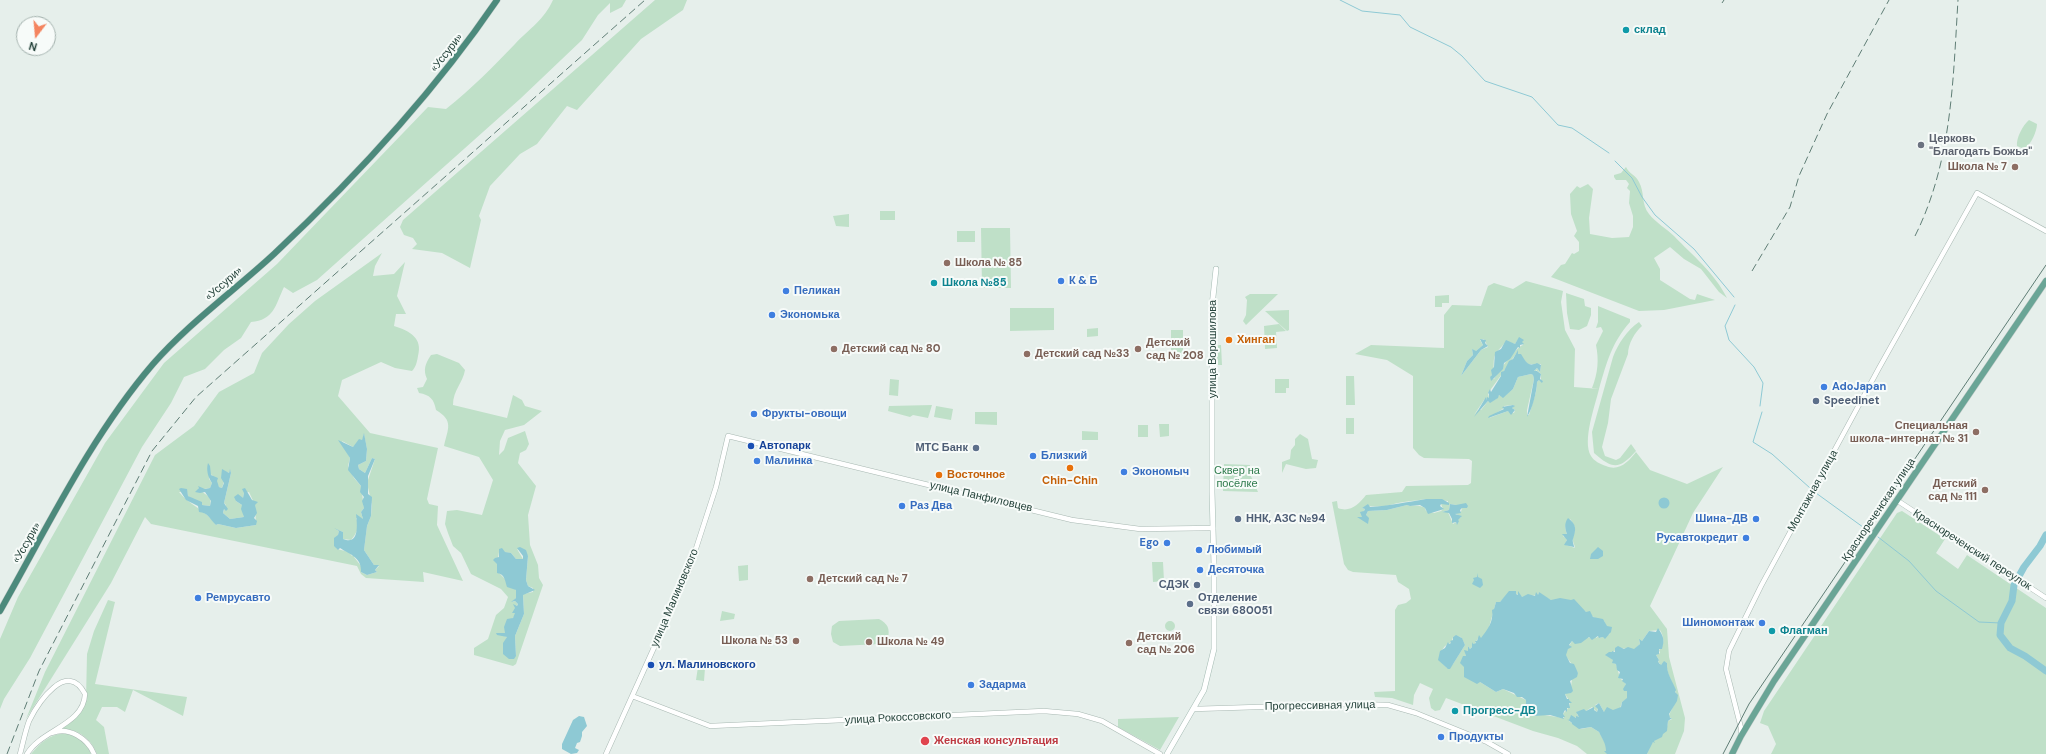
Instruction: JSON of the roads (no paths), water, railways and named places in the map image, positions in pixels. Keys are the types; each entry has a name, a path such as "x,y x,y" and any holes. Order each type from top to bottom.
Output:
{"highway":[{"name":"«Уссури»","path":"0,611 100,435 149,369 187,330 272,255 387,141 454,60 497,0"}],"main road":[{"name":"улица Ворошилова","path":"1168,754 1204,690 1214,649 1212,306 1216,269"},
{"name":"Краснореченская улица","path":"1732,754 1774,681 1898,501 2046,281"}],"street":[{"name":"Монтажная улица","path":"1741,736 1739,720 1726,670 1729,652 1761,586 1879,368 1977,194 2046,231"},
{"name":"улица Малиновского","path":"606,754 694,557 716,487 728,436 742,439"},
{"name":"улица Панфиловцев","path":"742,439 1072,520 1140,529 1213,528"},
{"name":"Краснореченский переулок","path":"1898,501 2046,598"},
{"path":"20,754 30,721 47,692 58,683 64,681 76,684 85,694 82,708 75,716 47,735 27,754"},
{"name":"улица Рокоссовского","path":"632,696 710,726 1044,711 1078,714 1102,721 1160,754"},
{"name":"Прогрессивная улица","path":"1194,709 1352,704 1388,705 1416,713 1487,742 1508,754"},
{"path":"47,735 61,731 77,735 86,741 94,754"}],"water":[{"path":"1519,337 1524,340 1522,342 1524,344 1520,345 1520,348 1518,347 1510,359 1504,363 1503,369 1491,381 1490,377 1492,375 1491,370 1494,367 1495,352 1501,349 1506,340 1515,344"},
{"path":"1480,339 1486,340 1485,343 1488,346 1481,350 1461,376 1467,361 1473,355 1472,349 1476,351 1483,345"},
{"path":"1518,350 1518,354 1521,354 1529,364 1537,363 1541,365 1540,372 1537,368 1534,371 1541,374 1540,379 1543,381 1542,383 1539,380 1537,382 1534,400 1527,417 1534,379 1533,375 1531,374 1518,377 1513,389 1503,398 1499,395 1498,398 1490,403 1488,401 1474,417 1486,397 1487,400 1487,397 1489,398 1488,393 1490,389 1491,392 1501,376 1501,372 1504,371 1509,361 1513,359"},
{"path":"1515,406 1512,408 1515,410 1511,415 1508,411 1488,418 1489,416 1504,409 1502,407"},
{"path":"364,433 367,449 366,461 358,465 359,469 365,473 372,458 375,459 368,476 368,494 372,497 371,516 367,526 364,550 374,565 379,565 375,570 377,572 367,575 361,572 361,567 357,559 340,548 338,550 334,546 334,538 338,535 339,531 334,528 343,532 343,539 348,540 355,537 357,523 356,514 363,519 361,512 364,508 362,501 364,497 360,492 361,486 348,470 350,458 338,440 353,447 359,439 362,440"},
{"path":"208,463 210,466 211,475 218,478 217,481 219,487 222,488 224,483 221,478 222,469 229,473 230,469 231,473 224,503 228,509 226,511 224,509 223,513 230,519 244,517 241,509 242,505 236,501 234,497 238,494 243,498 244,493 242,489 245,488 252,500 258,502 255,505 257,513 254,518 257,521 256,525 236,528 218,524 216,525 205,513 199,512 198,506 186,500 179,489 187,489 188,496 202,502 202,505 210,506 211,501 205,492 195,492 199,488 198,486 205,489 210,488 212,483 209,478 207,468"},
{"path":"1664,497 1668,499 1670,503 1668,507 1664,509 1660,507 1658,503 1660,499"},
{"path":"1426,499 1442,499 1449,503 1449,505 1441,504 1440,506 1444,509 1428,514 1425,508 1420,505 1407,505 1387,510 1368,511 1366,515 1369,518 1368,524 1357,517 1362,517 1360,512 1364,511 1365,509 1362,508 1368,504 1370,507"},
{"path":"1466,503 1468,506 1467,508 1462,508 1460,510 1461,513 1455,514 1462,516 1458,520 1457,525 1456,522 1452,523 1449,513 1442,512 1449,510 1450,504 1456,505"},
{"path":"1568,518 1575,527 1573,541 1575,549 1574,547 1564,545 1567,540 1562,534 1567,534 1565,526"},
{"path":"520,547 526,550 528,556 526,580 528,586 535,590 523,595 524,614 515,636 516,656 514,659 509,659 503,654 503,643 507,637 497,635 496,633 505,633 504,627 507,619 513,618 515,613 512,613 515,608 513,604 517,606 518,604 515,601 511,602 516,598 516,590 507,587 503,576 497,573 497,564 493,560 499,557 499,549 502,548 505,552 511,553 516,559 523,559 523,556 517,548"},
{"path":"1598,547 1603,551 1603,556 1598,559 1590,559 1591,554"},
{"path":"1477,573 1478,577 1482,579 1483,585 1480,588 1472,584 1474,580 1473,578 1477,577"},
{"path":"1509,591 1516,591 1516,594 1518,595 1518,591 1522,597 1528,594 1535,596 1536,592 1538,595 1539,592 1551,600 1560,598 1571,600 1574,599 1586,612 1590,611 1593,617 1603,619 1607,626 1612,627 1611,632 1605,639 1603,637 1599,638 1598,636 1592,640 1589,637 1581,643 1575,644 1572,641 1569,645 1572,647 1568,649 1566,655 1570,663 1574,664 1578,673 1577,677 1570,681 1573,691 1565,694 1567,699 1569,699 1572,703 1569,703 1570,708 1567,708 1567,712 1565,710 1563,714 1565,717 1563,717 1564,719 1550,715 1534,716 1526,706 1526,700 1522,697 1517,697 1514,693 1503,689 1496,692 1480,682 1477,684 1464,677 1464,667 1460,663 1463,656 1466,656 1464,650 1468,651 1468,646 1470,649 1472,647 1472,642 1473,644 1476,643 1475,641 1477,641 1479,635 1481,638 1488,629 1492,618 1492,610 1494,609 1496,602 1500,602"},
{"path":"1658,628 1662,636 1663,646 1662,649 1659,649 1659,654 1656,655 1659,660 1658,662 1661,665 1664,661 1667,663 1669,674 1676,690 1675,692 1678,695 1677,701 1669,714 1670,718 1672,718 1668,721 1667,731 1662,737 1654,741 1655,743 1653,742 1647,754 1607,754 1604,751 1606,751 1604,741 1599,732 1591,727 1579,729 1567,719 1569,720 1571,715 1576,718 1576,716 1579,717 1576,712 1584,709 1586,711 1594,707 1594,710 1597,712 1598,709 1595,706 1599,703 1604,712 1607,707 1613,710 1621,707 1622,702 1627,698 1627,691 1624,691 1623,689 1626,684 1622,681 1623,679 1618,678 1620,672 1617,670 1616,664 1612,663 1613,660 1605,655 1612,651 1615,652 1615,648 1618,646 1624,649 1628,647 1634,649 1640,644 1639,639 1642,641 1649,631 1656,632"},
{"path":"1456,635 1462,638 1465,645 1450,669 1448,669 1438,660 1440,651 1445,648 1448,642 1449,644 1451,643 1450,641 1453,640 1453,637"},
{"path":"579,716 584,717 587,726 582,732 580,742 577,743 575,748 579,750 577,753 571,754 562,749 562,744 573,720"}],"waterway":[{"path":"1340,0 1362,11 1400,15 1410,27 1451,47 1462,56 1485,81 1532,97 1558,125 1572,128 1609,153"},
{"path":"1615,161 1632,178 1642,197 1655,215 1694,249 1734,297"},
{"path":"1735,305 1725,326 1729,340 1754,367 1763,383 1760,406"},
{"path":"1762,412 1753,442 1772,454 1810,488"},
{"path":"1816,493 1867,530"},
{"path":"2046,535 2040,546 2024,567 2014,585 2012,601 2001,623 2000,635 2010,648 2025,656 2046,671"},
{"path":"1878,537 1909,561 1936,591 1979,622 2001,623"}],"tram line":[{"path":"1723,754 1749,704 2046,265"}],"railway":[{"path":"7,754 39,671 152,451 196,397 645,0"},
{"path":"1752,271 1790,207 1799,176 1827,114 1889,0"},
{"path":"1915,236 1937,179 1944,150 1952,91 1958,0"}],"place":[{"name":"склад","path":"1626,30"},
{"name":"Церковь \"Благодать Божья\"","path":"1921,145"},
{"name":"Школа № 7","path":"2015,167"},
{"name":"Школа № 85","path":"947,263"},
{"name":"К & Б","path":"1061,281"},
{"name":"Школа №85","path":"934,283"},
{"name":"Пеликан","path":"786,291"},
{"name":"Экономька","path":"772,315"},
{"name":"Хинган","path":"1229,340"},
{"name":"Детский сад № 80","path":"834,349"},
{"name":"Детский сад № 208","path":"1138,349"},
{"name":"Детский сад №33","path":"1027,354"},
{"name":"AdoJapan","path":"1824,387"},
{"name":"Speedinet","path":"1816,401"},
{"name":"Фрукты-овощи","path":"754,414"},
{"name":"Специальная школа-интернат № 31","path":"1976,432"},
{"name":"Автопарк","path":"751,446"},
{"name":"МТС Банк","path":"976,448"},
{"name":"Близкий","path":"1033,456"},
{"name":"Малинка","path":"757,461"},
{"name":"Chin-Chin","path":"1070,468"},
{"name":"Экономыч","path":"1124,472"},
{"name":"Восточное","path":"939,475"},
{"name":"Детский сад № 111","path":"1985,490"},
{"name":"Раз Два","path":"902,506"},
{"name":"ННК, АЗС №94","path":"1238,519"},
{"name":"Шина-ДВ","path":"1756,519"},
{"name":"Русавтокредит","path":"1746,538"},
{"name":"Ego","path":"1167,543"},
{"name":"Любимый","path":"1199,550"},
{"name":"Десяточка","path":"1200,570"},
{"name":"Детский сад № 7","path":"810,579"},
{"name":"СДЭК","path":"1197,585"},
{"name":"Ремрусавто","path":"198,598"},
{"name":"Отделение связи 680051","path":"1190,604"},
{"name":"Шиномонтаж","path":"1762,623"},
{"name":"Флагман","path":"1772,631"},
{"name":"Школа № 53","path":"796,641"},
{"name":"Школа № 49","path":"869,642"},
{"name":"Детский сад № 206","path":"1129,643"},
{"name":"ул. Малиновского","path":"651,665"},
{"name":"Задарма","path":"971,685"},
{"name":"Прогресс-ДВ","path":"1455,711"},
{"name":"Продукты","path":"1441,737"},
{"name":"Женская консультация","path":"925,741"}],"park label":[{"name":"Сквер на посёлке","path":"1237,477"}]}
